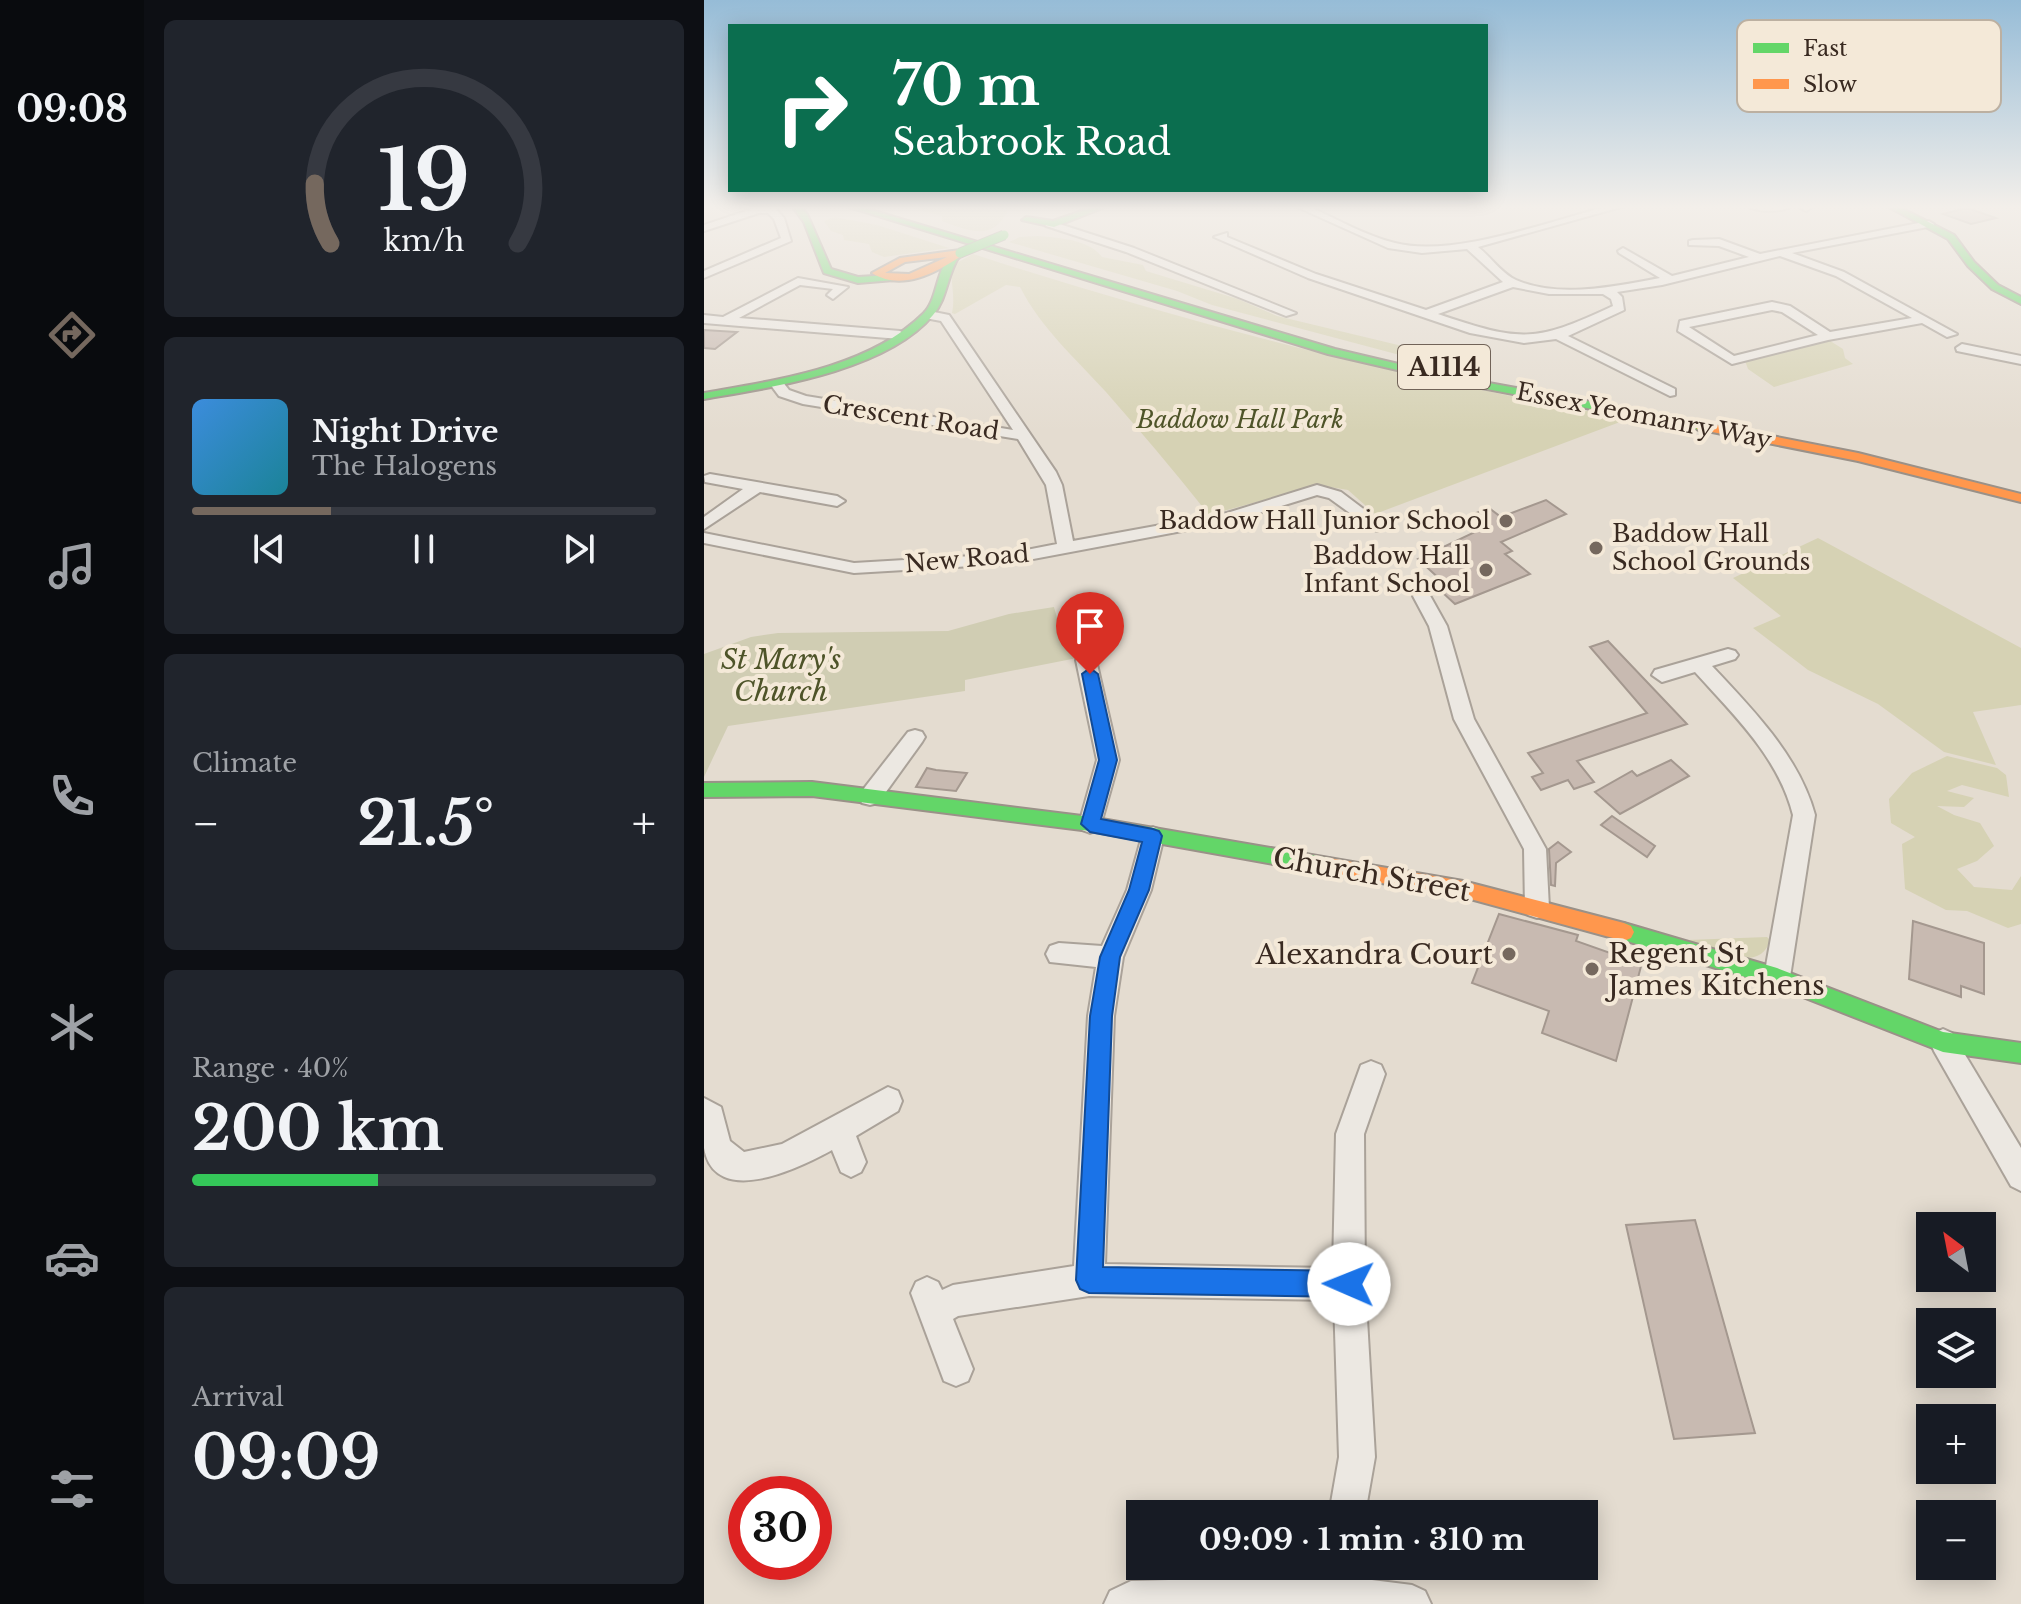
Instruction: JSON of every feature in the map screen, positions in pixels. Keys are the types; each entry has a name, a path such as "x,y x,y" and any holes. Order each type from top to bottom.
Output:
{"main road":[{"path":"929,282 940,292"},
{"path":"704,396 777,384 837,367 900,335 929,315 942,282"},
{"name":"Essex Yeomanry Way","path":"1094,282 1246,329 1362,359 1561,402 1735,432 1874,461 2021,498"},
{"name":"Essex Yeomanry Way","path":"1125,282 1278,328 1369,351 1576,394 1866,447 2021,486"},
{"path":"1990,282 2021,301"},
{"name":"Church Street","path":"704,790 812,789 1090,824 1451,887 1537,908 1777,977 1943,1042 2021,1053"}],"street":[{"path":"725,321 797,282"},
{"path":"816,282 842,287 833,295"},
{"path":"1211,282 1290,313"},
{"path":"1330,282 1494,337 1513,339 1557,335 1620,307 1616,297 1605,290"},
{"path":"1426,314 1512,283 1561,291 1605,290 1652,282"},
{"path":"1854,282 1951,334"},
{"path":"1828,336 1786,309 1772,306 1684,324 1682,328 1732,360 1828,336 1920,320"},
{"path":"929,315 946,320 1021,434"},
{"path":"704,319 900,335"},
{"path":"1557,335 1670,392"},
{"path":"1962,348 2021,360"},
{"name":"Crescent Road","path":"777,384 784,393 803,400 1021,434 1054,485 1066,549"},
{"path":"710,479 837,501"},
{"path":"704,524 757,487"},
{"name":"New Road","path":"704,538 854,568 1006,559 1230,517 1317,490 1335,495 1378,526"},
{"path":"1422,596 1438,626 1464,719 1535,849 1537,908"},
{"path":"1662,675 1728,655"},
{"path":"1699,664 1776,756 1801,831 1777,977"},
{"path":"1090,824 1108,760 1095,669"},
{"path":"870,797 915,737"},
{"path":"1089,1280 1101,1016 1110,957 1139,890 1153,836"},
{"path":"1059,954 1110,957"},
{"path":"1943,1042 2021,1176"},
{"path":"1349,1500 1357,1457 1349,1284 1350,1134 1371,1074"},
{"path":"704,1112 711,1117 718,1150 729,1162 742,1169 770,1166 888,1101"},
{"path":"839,1129 851,1162"},
{"path":"956,1369 930,1303 1089,1280 1349,1284"},
{"path":"1123,1604 1131,1600 1337,1581 1412,1604"}],"green space":[{"name":"Baddow Hall Park","path":"952,282 1059,282 1216,326 1380,367 1628,419 1375,514 1348,490 1318,485 1209,515 1119,407 1048,329 1020,287 1006,285 955,314 952,313"},
{"path":"1146,282 1182,282 1238,299 1277,316 1419,350 1428,360 1212,305"},
{"path":"1827,339 1843,349 1845,358 1853,364 1774,387 1748,369 1744,358"},
{"path":"1818,538 2021,648 2021,705 1973,712 1996,765 1944,752 1878,704 1808,670 1753,628 1781,616 1733,578"},
{"name":"St Mary's Church","path":"1054,607 1057,618 1065,617 1077,658 965,680 965,691 728,726 704,777 704,654 751,637 778,633 948,631 1009,614"},
{"path":"1947,756 1997,768 2006,775 2009,797 1962,785 1947,791 1974,798 1964,807 1937,806 1980,823 1994,846 1977,861 1957,869 1974,887 2012,890 2021,876 2021,924 2008,928 1967,911 1946,910 1905,889 1902,844 1915,837 1891,823 1889,799 1912,773"},
{"path":"1767,937 1770,940 1765,951 1746,958 1688,940"}],"building":[{"path":"704,330 737,332 715,349 704,348"},
{"path":"1546,500 1566,514 1501,542 1512,551 1505,554 1530,574 1455,604 1443,593 1449,591 1441,584 1444,583 1418,559 1473,533 1461,519 1489,508 1501,517"},
{"path":"1608,641 1687,724 1577,761 1594,782 1574,789 1568,780 1541,790 1532,777 1543,773 1528,753 1647,713 1590,647"},
{"path":"1671,760 1689,776 1620,814 1595,792 1632,771 1637,776"},
{"path":"927,768 967,773 956,791 916,787"},
{"path":"1612,816 1655,846 1647,857 1601,825"},
{"path":"1558,842 1571,852 1556,863 1555,886 1551,885 1549,849"},
{"path":"1499,914 1578,935 1576,941 1610,953 1612,945 1644,955 1616,1061 1542,1033 1549,1011 1472,983"},
{"path":"1913,921 1984,943 1984,994 1961,986 1961,997 1909,979"},
{"path":"1695,1220 1755,1433 1674,1439 1626,1225"}],"traffic: fast":[{"path":"704,396 824,370 885,346 910,331 929,314 943,282"},
{"path":"1100,282 1332,352 1445,378 1701,426"},
{"path":"1990,282 2021,301"},
{"path":"704,790 812,789 1090,824 1329,866"},
{"path":"1624,932 1777,977 1943,1042 2021,1053"}],"traffic: slow":[{"path":"1701,426 1858,457 2021,498"},
{"path":"1329,866 1463,889 1624,932"}],"place":[{"name":"Baddow Hall Junior School","path":"1506,521"},
{"name":"Baddow Hall School Grounds","path":"1596,548"},
{"name":"Baddow Hall Infant School","path":"1486,570"},
{"name":"Alexandra Court","path":"1509,954"},
{"name":"Regent St James Kitchens","path":"1592,969"}],"route":[{"path":"1090,674 1108,760 1090,824 1153,836 1139,890 1110,957 1101,1016 1089,1280 1349,1284"}]}
